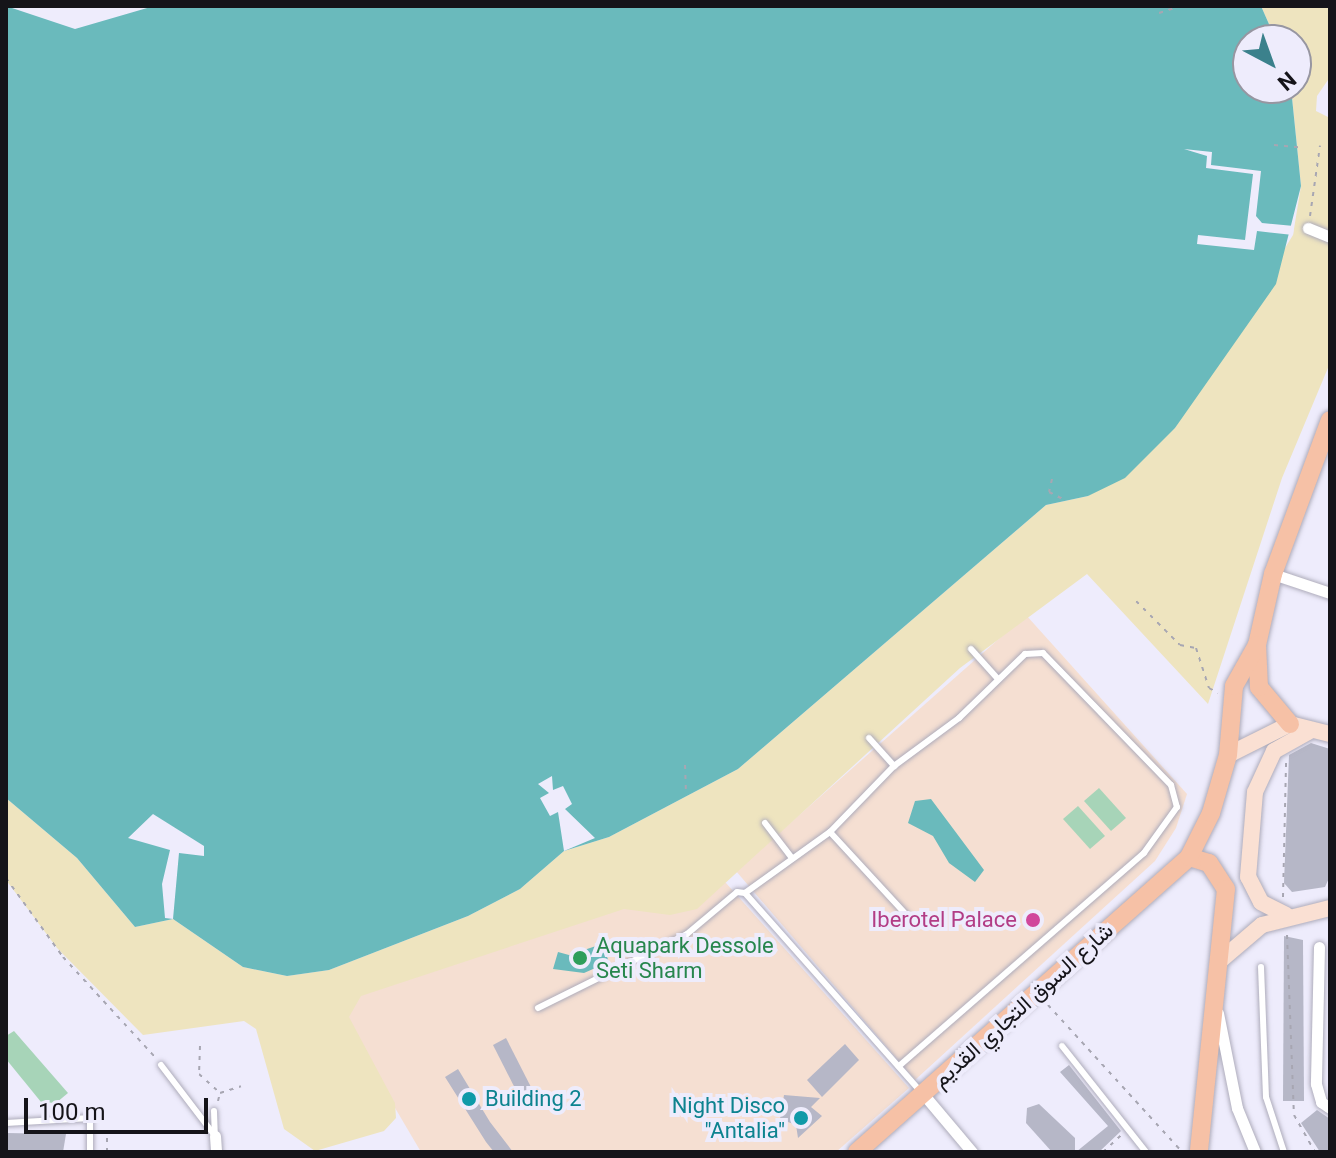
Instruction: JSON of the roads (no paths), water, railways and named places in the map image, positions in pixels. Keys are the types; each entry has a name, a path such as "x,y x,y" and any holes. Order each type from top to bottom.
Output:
{"main road":[{"path":"1291,730 1259,687 1257,645 1273,574 1330,420"},
{"name":"شارع السوق التجاري القديم","path":"857,1152 1189,857 1211,813 1228,755 1229,701 1257,645"},
{"path":"1286,915 1255,894 1247,868 1261,773 1291,730"},
{"path":"1228,755 1249,739 1291,730 1330,734"},
{"path":"1189,857 1209,863 1226,889 1218,1013 1199,1152"},
{"path":"1221,960 1251,932 1286,915 1330,908"}],"street":[{"path":"1308,228 1330,237"},
{"path":"1273,574 1330,593"},
{"path":"1319,947 1316,1084 1321,1102 1330,1108"},
{"path":"1218,1013 1237,1108 1255,1152"},
{"path":"924,1095 972,1152"},
{"path":"215,1136 216,1152"}],"lane":[{"path":"971,649 997,678"},
{"path":"745,893 830,832 894,766 959,718 997,678 1029,652 1050,658 1171,785 1177,807 1144,853 899,1066"},
{"path":"869,738 894,766"},
{"path":"765,823 792,858"},
{"path":"830,832 912,921"},
{"path":"538,1008 659,951 737,892 745,893 924,1095"},
{"path":"1261,967 1266,1097 1284,1152"},
{"path":"1062,1046 1131,1126 1146,1152"},
{"path":"161,1065 215,1136"},
{"path":"214,1111 215,1136"},
{"path":"6,1123 90,1118 90,1152"}],"place":[{"name":"Iberotel Palace","path":"1033,920"},
{"name":"Aquapark Dessole Seti Sharm","path":"580,958"},
{"name":"Building 2","path":"469,1099"},
{"name":"Night Disco \"Antalia\"","path":"801,1118"}]}
